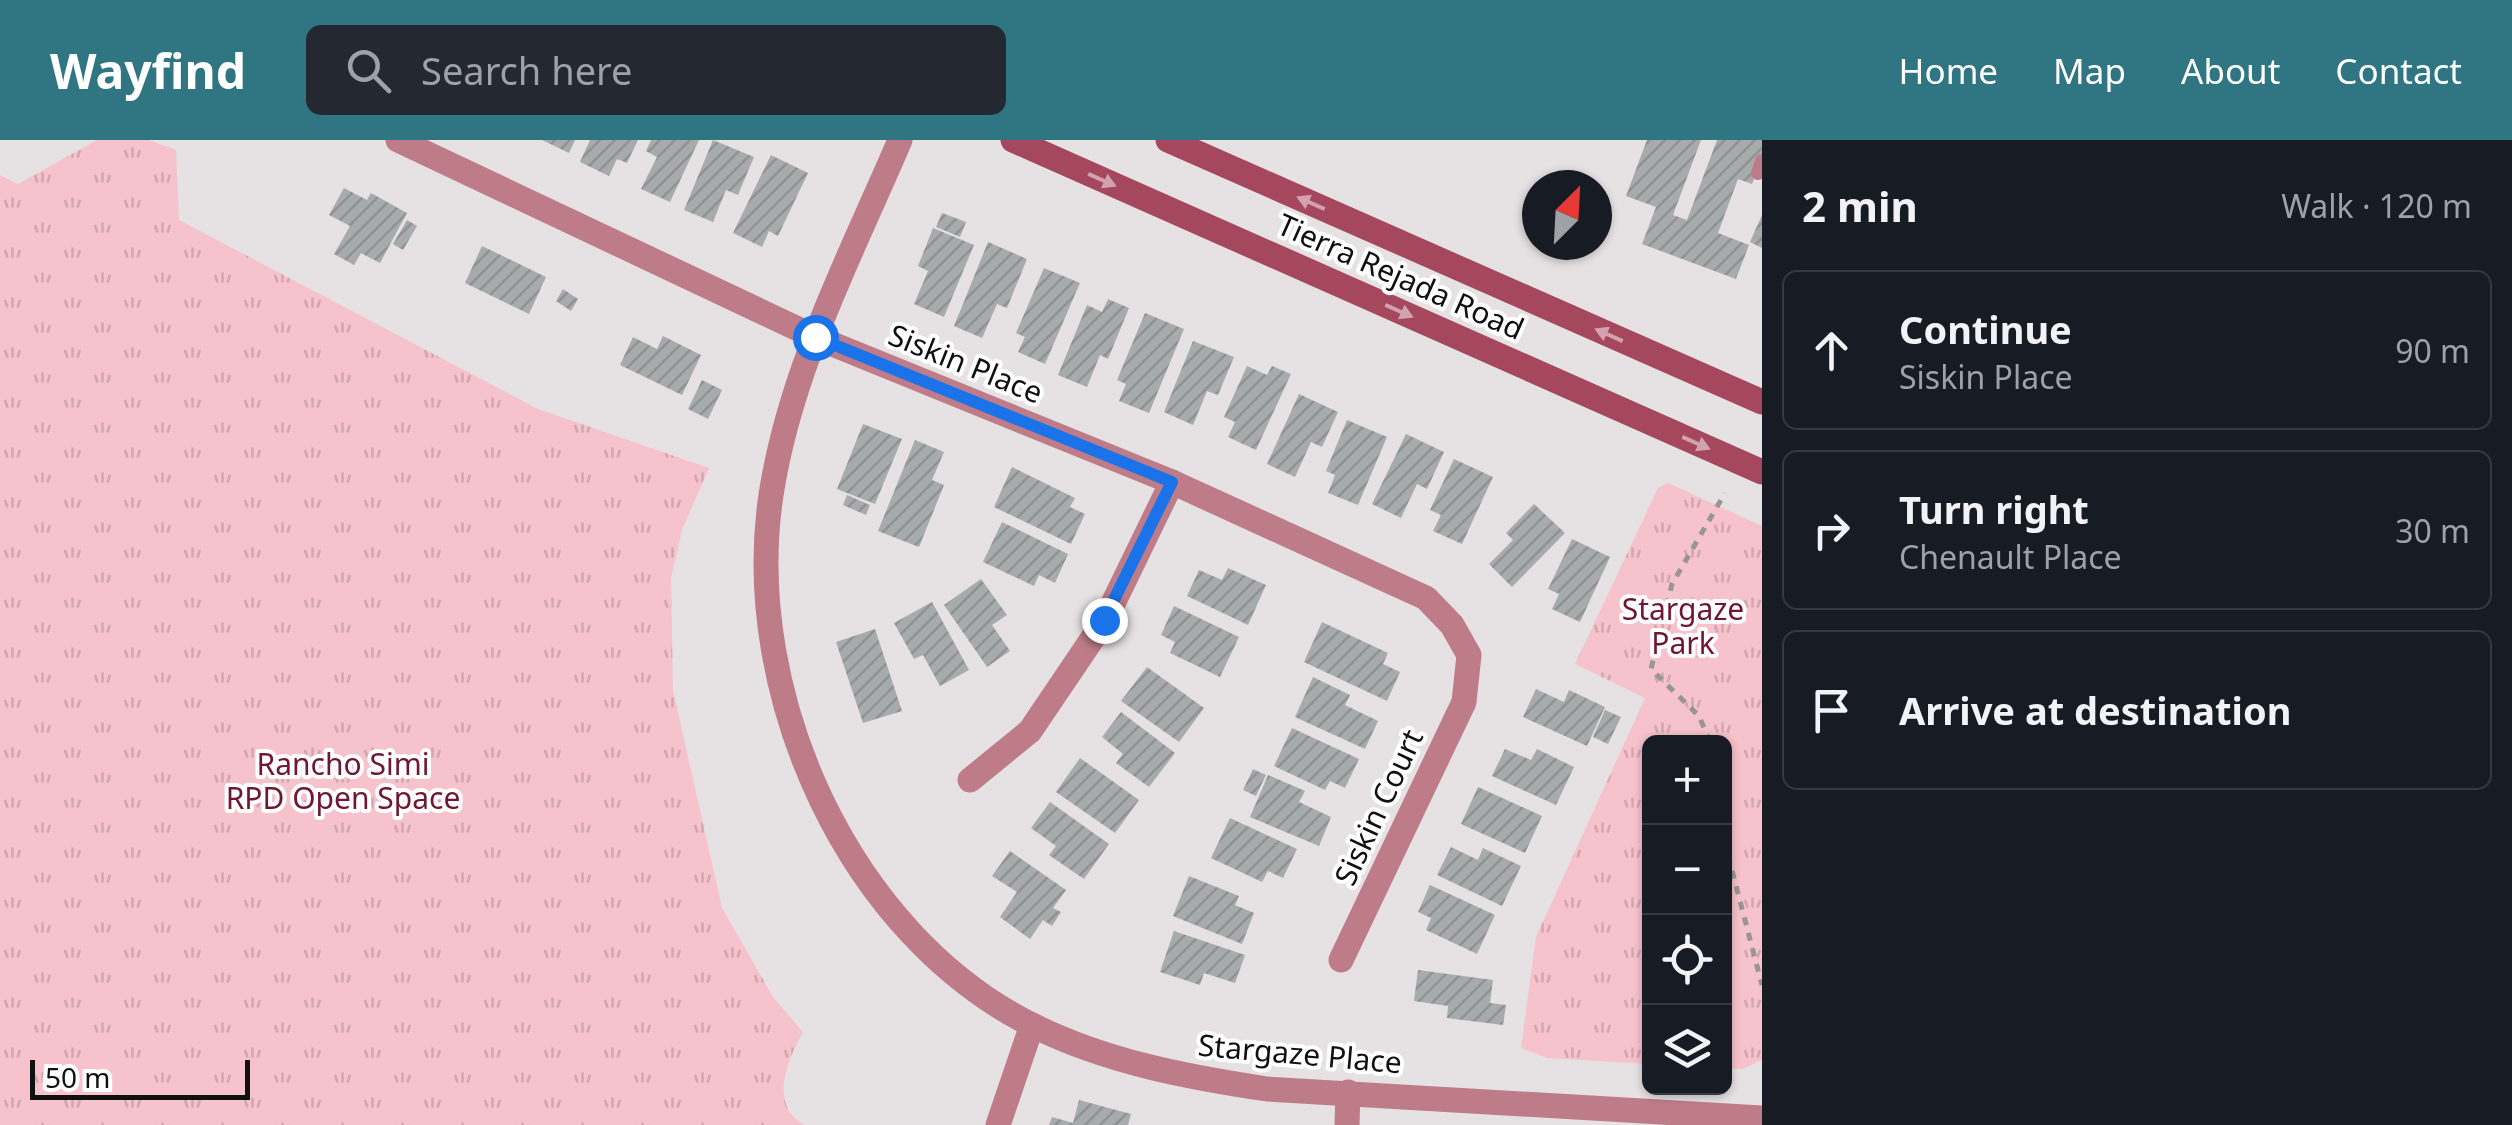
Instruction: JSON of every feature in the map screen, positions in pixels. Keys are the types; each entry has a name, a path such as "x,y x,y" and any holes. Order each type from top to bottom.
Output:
{"main road":[{"name":"Tierra Rejada Road","path":"1013,140 1762,472"},
{"name":"Tierra Rejada Road","path":"1168,140 1762,402"}],"street":[{"name":"Siskin Place","path":"398,140 815,337 1172,482 1426,598 1460,635 1470,656 1470,679"},
{"name":"Stargaze Place","path":"900,140 815,337 788,420 771,496 766,574 773,652 791,728 820,800 860,868 896,914 967,981 1032,1025 1107,1056 1186,1077 1267,1089 1685,1119 1762,1118"},
{"path":"970,780 1030,730 1104,620 1172,482"},
{"name":"Siskin Court","path":"1341,960 1464,702 1470,679"},
{"path":"998,1125 1032,1025"},
{"path":"1347,1125 1348,1092"}],"path":[{"path":"1707,735 1699,716 1651,668 1672,584 1725,493"},
{"path":"1732,871 1762,985"}],"green space":[{"name":"Rancho Simi RPD Open Space","path":"97,140 148,140 176,150 179,220 538,409 709,468 682,530 671,578 673,690 722,908 773,997 803,1032 787,1068 784,1094 793,1116 804,1125 0,1125 0,175 18,184"},
{"name":"Stargaze Park","path":"1668,483 1762,526 1762,1060 1743,1069 1732,1068 1732,735 1642,735 1642,1064 1547,1058 1521,1048 1536,937 1645,698 1575,664 1658,488"}],"building":[{"path":"542,140 575,140 569,153"},
{"path":"590,140 638,140 627,163 617,159 609,176 580,162"},
{"path":"651,140 699,140 670,202 641,189 657,157 646,151"},
{"path":"713,140 754,157 738,195 726,190 713,222 684,210"},
{"path":"1647,140 1701,140 1673,215 1687,220 1717,140 1762,140 1762,159 1752,184 1738,179 1718,233 1749,245 1736,279 1642,244 1656,207 1626,196"},
{"path":"771,155 808,173 778,236 769,231 762,247 733,233"},
{"path":"344,188 367,200 371,193 407,213 380,263 361,253 354,265 334,254 350,226 329,215"},
{"path":"942,213 966,222 960,237 936,227"},
{"path":"1762,215 1762,248 1750,242"},
{"path":"407,220 417,226 403,250 393,244"},
{"path":"933,228 974,245 944,317 914,304 928,271 918,266"},
{"path":"988,242 1027,259 1007,308 997,304 982,338 954,326"},
{"path":"482,246 546,277 529,314 465,283"},
{"path":"1044,268 1080,283 1045,364 1018,352 1025,337 1016,333"},
{"path":"563,289 578,299 571,311 556,301"},
{"path":"1108,299 1129,308 1108,359 1100,355 1087,387 1058,375 1087,305 1102,312"},
{"path":"1145,313 1184,329 1149,413 1119,401 1126,384 1117,380"},
{"path":"663,336 701,355 682,395 620,365 633,337 657,349"},
{"path":"1193,341 1234,357 1218,395 1207,391 1193,425 1164,412"},
{"path":"1247,366 1267,375 1272,366 1291,374 1256,450 1228,437 1235,422 1224,417"},
{"path":"702,380 722,390 708,419 688,409"},
{"path":"1299,394 1338,412 1322,447 1311,442 1295,477 1267,464"},
{"path":"1347,420 1387,437 1358,505 1328,493 1335,475 1326,471"},
{"path":"863,424 902,439 875,504 837,489"},
{"path":"1406,434 1444,452 1427,489 1417,484 1401,518 1372,504"},
{"path":"915,440 944,452 932,480 944,485 919,547 878,531"},
{"path":"1454,459 1493,477 1462,544 1433,531 1441,515 1430,510"},
{"path":"1012,467 1075,498 1070,507 1085,514 1071,544 994,507"},
{"path":"847,495 870,505 866,515 843,505"},
{"path":"1534,504 1565,533 1512,587 1489,564 1513,540 1506,533"},
{"path":"1002,522 1068,554 1055,583 1039,575 1034,586 983,562"},
{"path":"1572,539 1610,557 1580,622 1552,609 1559,594 1548,589"},
{"path":"1228,568 1266,585 1248,625 1187,596 1199,570 1222,580"},
{"path":"981,579 1007,615 992,625 1010,651 987,667 944,605"},
{"path":"932,602 969,670 940,686 923,655 914,659 894,623"},
{"path":"1174,606 1239,637 1220,677 1170,653 1175,642 1161,635"},
{"path":"1322,622 1388,653 1383,664 1400,672 1387,701 1304,662"},
{"path":"875,629 902,711 863,723 836,642"},
{"path":"1147,667 1204,708 1179,742 1121,701"},
{"path":"1313,677 1350,695 1345,705 1378,721 1365,749 1295,717"},
{"path":"1536,689 1564,702 1569,690 1605,707 1587,746 1523,717"},
{"path":"1605,710 1621,717 1608,744 1593,737"},
{"path":"1121,712 1175,753 1149,787 1116,763 1123,754 1102,737"},
{"path":"1292,728 1359,759 1345,788 1330,781 1325,790 1274,766"},
{"path":"1505,749 1531,760 1537,749 1574,767 1556,805 1492,776"},
{"path":"1080,758 1139,800 1115,833 1056,792"},
{"path":"1253,769 1266,775 1256,796 1243,790"},
{"path":"1268,775 1305,791 1299,802 1331,817 1319,846 1250,817"},
{"path":"1478,787 1542,816 1525,853 1461,824"},
{"path":"1050,802 1109,844 1084,879 1049,855 1056,846 1031,828"},
{"path":"1230,818 1297,849 1283,878 1268,871 1262,882 1211,858"},
{"path":"1451,847 1478,860 1483,848 1521,866 1502,906 1437,875"},
{"path":"1010,851 1066,890 1053,908 1061,912 1052,926 1043,920 1030,939 1000,917 1017,892 992,876"},
{"path":"1189,876 1239,896 1235,905 1254,913 1242,944 1173,916"},
{"path":"1430,885 1495,915 1477,954 1426,930 1431,918 1418,912"},
{"path":"1174,931 1245,955 1235,983 1204,973 1200,985 1160,972"},
{"path":"1418,970 1493,980 1490,1003 1506,1005 1503,1025 1447,1018 1448,1006 1414,1001"},
{"path":"1079,1100 1131,1114 1128,1125 1049,1125 1052,1117 1073,1123"}],"route":[{"path":"815,337 1172,482 1104,620"}]}
